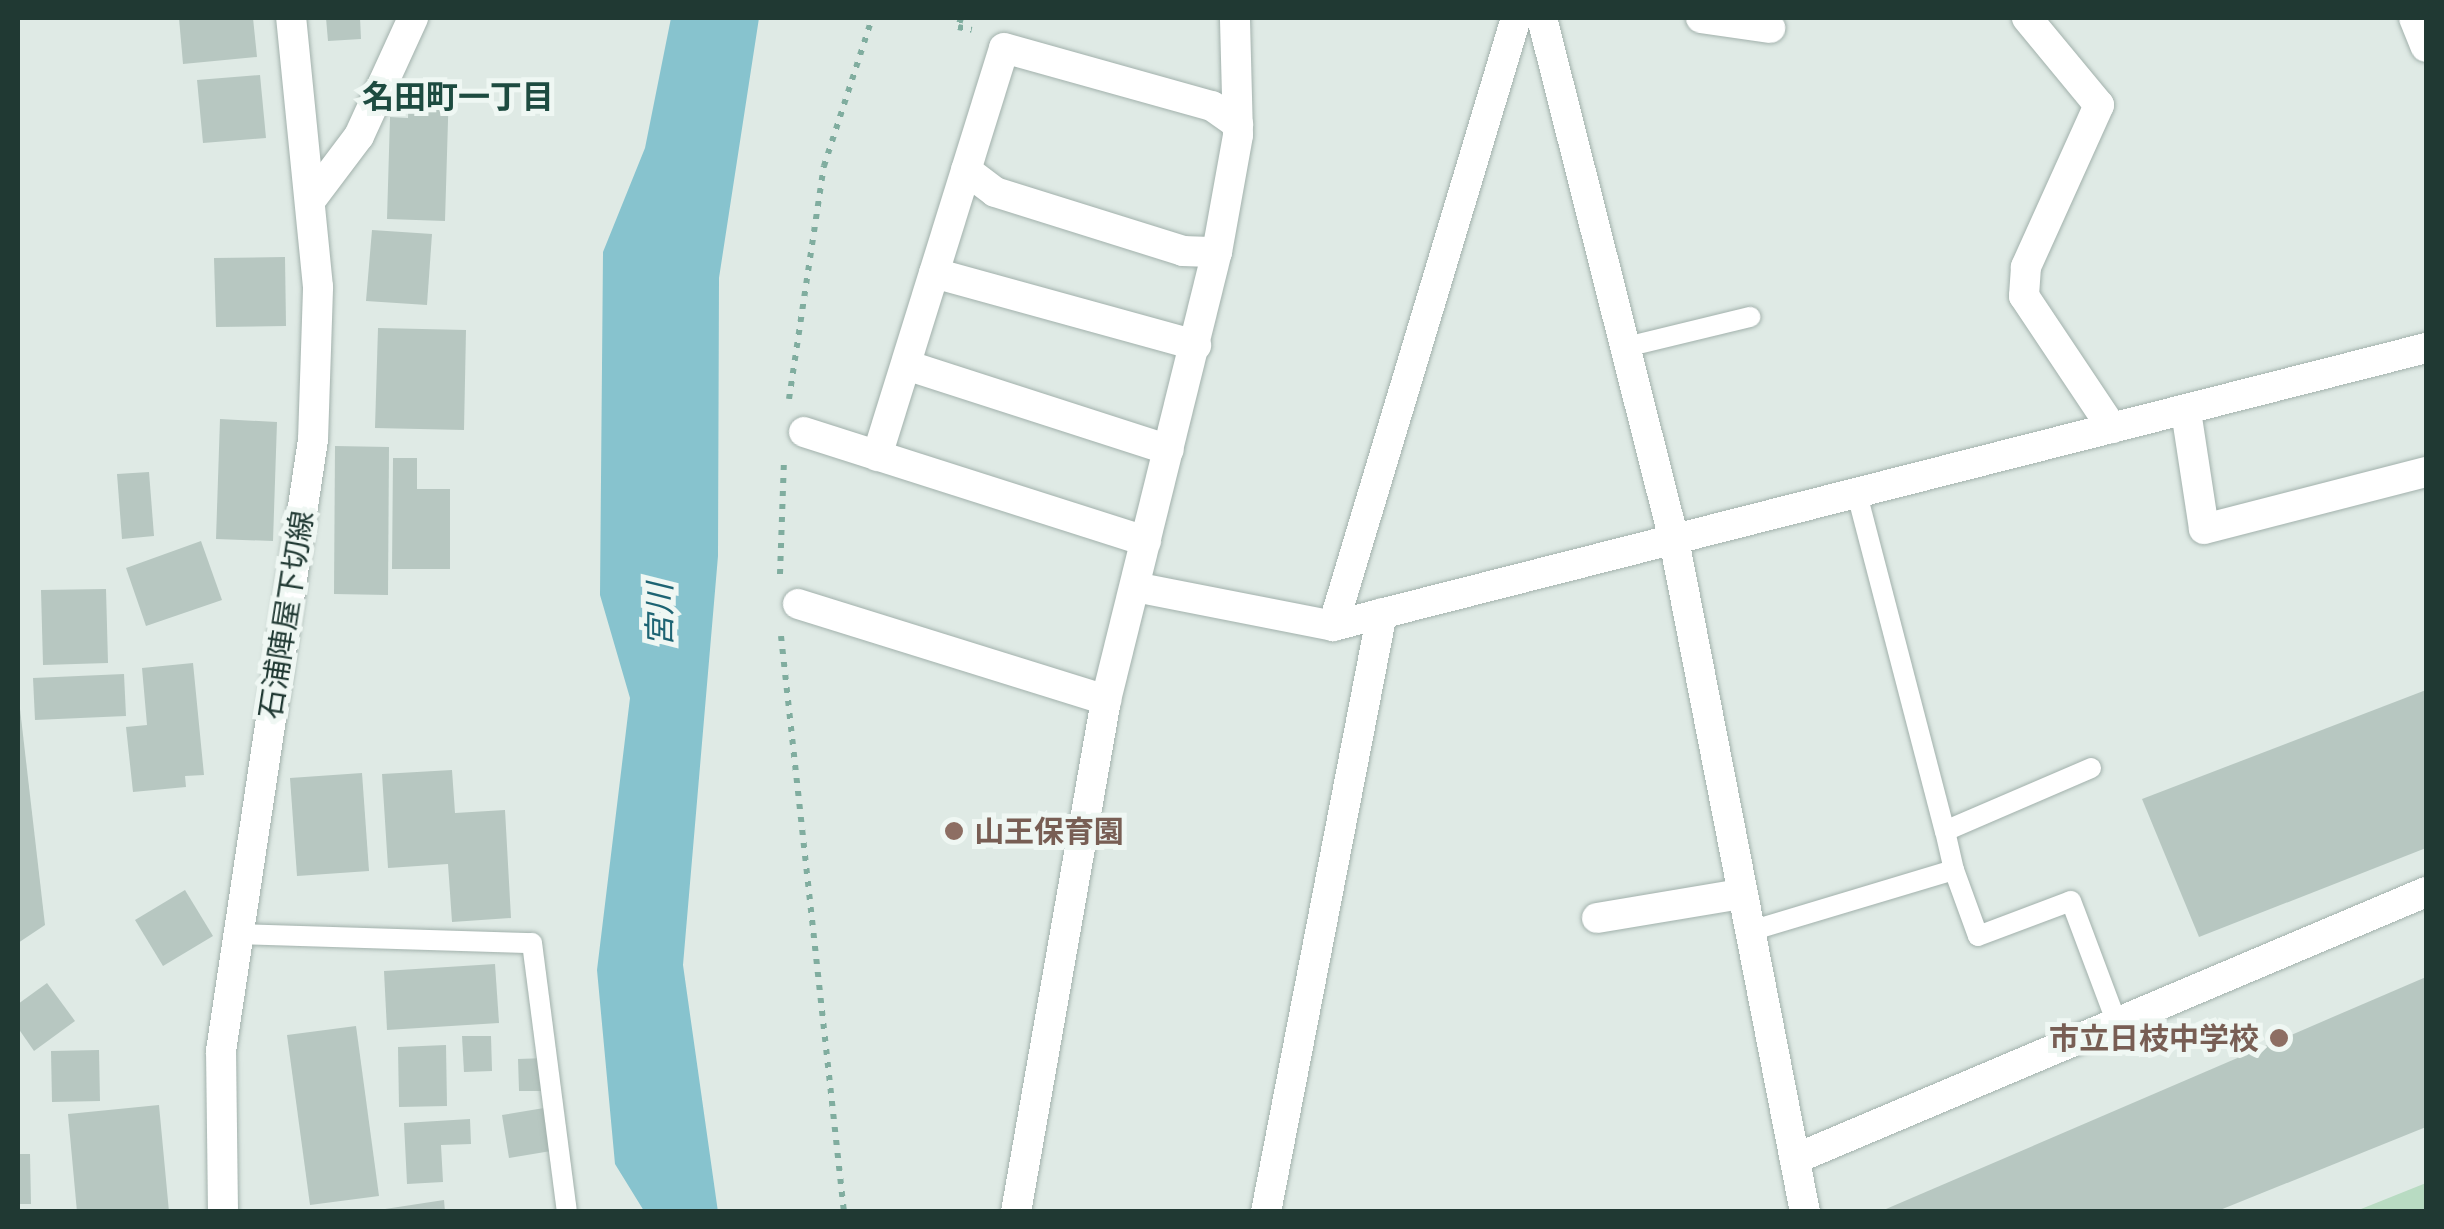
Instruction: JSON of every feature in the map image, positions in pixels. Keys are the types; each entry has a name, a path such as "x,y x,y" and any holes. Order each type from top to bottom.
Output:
{"street":[{"name":"石浦陣屋下切線","path":"222,1212 222,1051 313,440 313,197 291,18"},
{"path":"313,197 359,136 414,18"},
{"path":"1016,1212 1106,700 1217,252 1238,124 1236,18"},
{"path":"1333,626 1516,18"},
{"path":"1542,18 1674,540 1804,1212"},
{"path":"1702,18 1770,28"},
{"path":"2027,18 2099,105 2026,267 2024,296 2112,428"},
{"path":"2414,18 2426,47"},
{"path":"877,456 1004,48 1212,106 1238,124"},
{"path":"966,170 995,192 1183,250 1217,252"},
{"path":"934,273 1196,345"},
{"path":"1134,587 1333,626 2426,348"},
{"path":"906,365 1169,450"},
{"path":"2186,411 2204,530 2426,472"},
{"path":"804,432 1146,541"},
{"path":"798,604 1106,700"},
{"path":"1266,1212 1382,614"},
{"path":"1795,1159 2426,892"},
{"path":"1597,918 1740,894"}],"lane":[{"path":"1626,347 1750,317"},
{"path":"1857,494 1954,870 1978,936 2070,901 2116,1020"},
{"path":"1945,831 2091,768"},
{"path":"1747,932 1954,870"},
{"path":"238,934 532,943 567,1212"}],"green space":[{"path":"2426,1183 2426,1211 2356,1211"}],"water":[{"name":"宮川","path":"671,18 759,18 719,278 718,556 683,965 718,1212 644,1211 615,1164 597,970 630,698 600,595 603,252 645,148"}],"building":[{"path":"179,18 253,18 257,57 183,64"},
{"path":"326,18 360,18 361,39 328,41"},
{"path":"260,75 266,138 203,143 197,80"},
{"path":"409,85 449,87 445,221 387,219 390,117 408,118"},
{"path":"372,230 432,234 427,305 366,301"},
{"path":"285,257 286,326 216,327 214,258"},
{"path":"378,328 466,330 464,430 375,428"},
{"path":"220,419 277,422 273,541 216,539"},
{"path":"335,446 389,447 388,595 334,594"},
{"path":"393,458 417,458 417,489 450,489 450,569 392,569"},
{"path":"149,472 154,536 122,539 117,474"},
{"path":"201,541 222,600 146,626 126,568"},
{"path":"106,589 108,663 43,665 41,590"},
{"path":"193,663 204,775 185,776 186,787 133,792 126,727 147,725 142,668"},
{"path":"124,674 126,716 35,720 33,678"},
{"path":"2426,690 2426,848 2199,937 2142,799"},
{"path":"18,710 45,925 18,943"},
{"path":"452,770 455,813 505,810 511,918 452,922 448,864 388,868 382,774"},
{"path":"362,773 369,871 297,876 290,778"},
{"path":"185,890 213,936 163,966 135,920"},
{"path":"495,964 499,1023 387,1030 384,971"},
{"path":"2426,977 2426,1127 2215,1212 1879,1212"},
{"path":"47,983 75,1021 34,1051 18,1028 18,1004"},
{"path":"356,1026 379,1196 310,1205 287,1035"},
{"path":"462,1036 491,1036 492,1071 464,1072"},
{"path":"446,1045 447,1106 399,1107 398,1047"},
{"path":"99,1050 100,1101 52,1102 51,1051"},
{"path":"545,1058 546,1091 519,1091 518,1059"},
{"path":"159,1105 169,1212 77,1212 68,1114"},
{"path":"544,1108 551,1151 509,1158 502,1115"},
{"path":"470,1119 471,1144 441,1145 443,1182 407,1184 404,1123"},
{"path":"18,1154 30,1154 31,1204 18,1204"},
{"path":"444,1200 445,1212 385,1212 385,1209"}],"place":[{"name":"山王保育園","path":"954,831"},
{"name":"市立日枝中学校","path":"2279,1038"}],"district":[{"name":"名田町一丁目","path":"458,96"}]}
